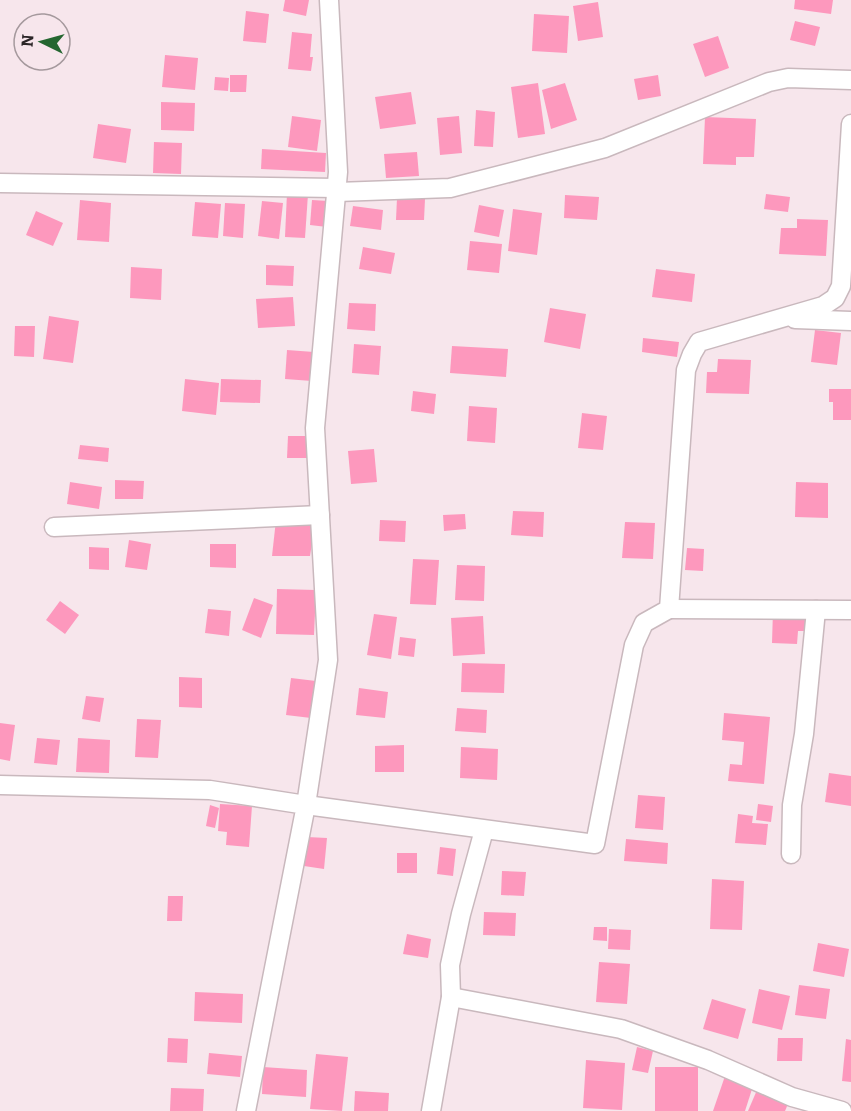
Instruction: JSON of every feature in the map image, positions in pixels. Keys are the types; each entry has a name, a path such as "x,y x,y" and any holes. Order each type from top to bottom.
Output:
{"street":[{"path":"246,1111 306,806 328,660 315,428 338,172 330,0"},
{"path":"0,183 336,190 450,188 605,148 769,82 788,78 851,80"},
{"path":"669,609 686,370 692,354 699,342 823,306 835,298 841,286 851,124"},
{"path":"778,319 851,321"},
{"path":"54,527 320,515"},
{"path":"0,785 210,790 306,806 595,844 634,645 644,624 669,609 851,610"},
{"path":"791,854 792,806 804,734 816,610"},
{"path":"431,1111 451,997 450,965 484,830"},
{"path":"451,997 621,1029 708,1060 792,1097 842,1111"}],"building":[{"path":"285,0 309,0 306,16 283,11"},
{"path":"795,0 833,0 831,14 794,9"},
{"path":"598,2 603,37 578,41 573,6"},
{"path":"246,11 269,14 266,43 243,41"},
{"path":"534,14 569,16 567,53 532,51"},
{"path":"795,21 820,27 815,46 790,40"},
{"path":"292,32 312,34 311,71 288,69"},
{"path":"718,36 729,68 705,77 693,44"},
{"path":"165,55 198,58 195,90 162,87"},
{"path":"230,75 247,75 246,92 230,92"},
{"path":"658,75 661,96 638,100 634,79"},
{"path":"215,77 229,78 228,91 214,90"},
{"path":"538,83 545,134 518,138 511,87"},
{"path":"565,83 577,120 551,129 542,90"},
{"path":"411,92 416,124 380,129 375,97"},
{"path":"161,102 195,103 194,131 161,130"},
{"path":"476,110 495,112 493,147 474,146"},
{"path":"292,116 321,120 317,151 288,147"},
{"path":"459,116 462,153 440,155 437,118"},
{"path":"705,117 756,119 754,157 736,157 736,165 703,164"},
{"path":"98,124 131,129 126,163 93,158"},
{"path":"154,142 182,143 181,174 153,173"},
{"path":"262,149 326,153 325,172 261,169"},
{"path":"417,152 419,176 386,178 384,154"},
{"path":"287,193 308,194 305,238 285,237"},
{"path":"766,194 790,197 788,212 764,209"},
{"path":"565,195 599,197 597,220 564,218"},
{"path":"397,198 425,199 424,220 396,220"},
{"path":"80,200 111,203 109,242 77,240"},
{"path":"312,200 329,201 327,227 310,225"},
{"path":"262,201 283,203 279,239 258,236"},
{"path":"195,202 221,204 218,238 192,236"},
{"path":"225,203 245,204 243,238 223,236"},
{"path":"479,205 504,210 499,237 474,232"},
{"path":"353,206 383,210 381,230 350,226"},
{"path":"513,209 542,213 537,255 508,251"},
{"path":"36,211 63,223 53,246 26,235"},
{"path":"797,219 828,220 826,256 779,254 781,228 797,228"},
{"path":"470,241 502,244 499,273 467,270"},
{"path":"363,247 395,253 391,274 359,269"},
{"path":"266,265 294,266 293,286 266,285"},
{"path":"131,267 162,269 161,300 130,298"},
{"path":"656,269 695,274 692,302 652,297"},
{"path":"293,297 295,326 258,328 256,299"},
{"path":"349,303 376,304 375,331 347,329"},
{"path":"550,308 586,314 580,349 544,342"},
{"path":"49,316 79,321 73,363 43,359"},
{"path":"15,326 35,326 34,357 14,356"},
{"path":"815,330 841,333 837,365 811,362"},
{"path":"643,338 679,342 677,357 642,352"},
{"path":"354,344 381,346 379,375 352,373"},
{"path":"452,346 508,349 506,377 450,373"},
{"path":"287,350 314,352 312,381 285,379"},
{"path":"718,359 751,360 749,394 706,393 707,372 717,372"},
{"path":"185,379 219,383 216,415 182,411"},
{"path":"221,379 261,380 260,403 220,402"},
{"path":"829,389 851,389 851,420 833,420 833,402 829,402"},
{"path":"413,391 436,394 434,414 411,411"},
{"path":"469,406 497,408 495,443 467,441"},
{"path":"582,413 607,416 603,450 578,448"},
{"path":"288,436 312,436 311,458 287,458"},
{"path":"80,445 109,448 108,462 78,459"},
{"path":"374,449 377,482 351,484 348,451"},
{"path":"115,480 144,481 143,499 115,499"},
{"path":"70,482 102,487 99,509 67,504"},
{"path":"796,482 828,483 828,518 795,517"},
{"path":"513,511 544,512 543,537 511,535"},
{"path":"465,514 466,529 444,531 443,515"},
{"path":"276,520 315,523 310,556 272,556"},
{"path":"380,520 406,521 405,542 379,541"},
{"path":"625,522 655,523 653,559 622,558"},
{"path":"129,540 151,544 147,570 125,567"},
{"path":"210,544 236,544 236,568 210,567"},
{"path":"89,547 109,548 109,570 89,569"},
{"path":"687,548 704,549 703,571 685,570"},
{"path":"413,559 439,560 436,605 410,604"},
{"path":"457,565 485,566 484,601 455,600"},
{"path":"277,589 316,590 314,635 276,634"},
{"path":"254,598 273,605 261,638 242,630"},
{"path":"60,601 79,615 65,634 46,620"},
{"path":"208,609 231,611 229,636 205,633"},
{"path":"773,610 809,612 809,631 798,631 797,644 772,643"},
{"path":"374,614 397,617 391,659 367,655"},
{"path":"483,616 485,654 453,656 451,618"},
{"path":"400,637 416,639 414,657 398,655"},
{"path":"462,663 505,664 504,693 461,692"},
{"path":"179,677 202,678 202,708 179,707"},
{"path":"291,678 316,681 311,718 286,715"},
{"path":"359,688 388,692 385,718 356,715"},
{"path":"86,696 104,698 100,722 82,719"},
{"path":"457,708 487,710 486,733 455,731"},
{"path":"724,713 770,717 764,784 728,781 730,764 742,765 744,742 722,740"},
{"path":"137,719 161,720 158,758 135,757"},
{"path":"0,723 15,725 10,761 0,759"},
{"path":"37,738 60,740 57,765 34,763"},
{"path":"78,738 110,740 109,773 76,772"},
{"path":"404,745 404,772 375,772 375,746"},
{"path":"461,747 498,749 497,780 460,778"},
{"path":"829,773 851,776 851,806 825,802"},
{"path":"638,795 665,797 663,830 635,828"},
{"path":"220,804 252,806 249,847 226,845 227,832 218,831"},
{"path":"758,804 773,806 771,822 756,820"},
{"path":"210,805 219,808 215,828 206,826"},
{"path":"738,814 753,816 752,823 768,824 766,845 735,843"},
{"path":"307,837 327,838 324,869 304,866"},
{"path":"626,839 668,843 667,864 624,861"},
{"path":"440,847 456,849 453,876 437,874"},
{"path":"397,853 417,853 417,873 397,873"},
{"path":"502,871 526,872 524,896 501,895"},
{"path":"712,879 744,881 742,930 710,929"},
{"path":"168,896 183,896 182,921 167,921"},
{"path":"484,912 516,913 515,936 483,935"},
{"path":"594,927 607,927 607,941 593,940"},
{"path":"609,929 631,930 630,950 608,949"},
{"path":"407,934 431,939 428,958 403,954"},
{"path":"818,943 849,949 844,977 813,971"},
{"path":"599,962 630,964 627,1004 596,1002"},
{"path":"799,985 830,989 826,1019 795,1015"},
{"path":"759,989 790,996 782,1030 752,1023"},
{"path":"195,992 243,994 242,1023 194,1021"},
{"path":"712,999 746,1009 738,1039 703,1029"},
{"path":"168,1038 188,1039 187,1063 167,1062"},
{"path":"778,1038 803,1038 802,1061 777,1061"},
{"path":"846,1039 851,1040 851,1082 842,1081"},
{"path":"637,1047 653,1051 648,1073 632,1070"},
{"path":"209,1053 242,1056 240,1077 207,1074"},
{"path":"316,1054 348,1057 342,1111 310,1109"},
{"path":"586,1060 625,1063 622,1110 583,1108"},
{"path":"263,1067 307,1070 306,1097 262,1094"},
{"path":"655,1067 698,1067 698,1111 655,1111"},
{"path":"725,1076 753,1086 745,1111 713,1111"},
{"path":"171,1088 204,1089 203,1111 170,1111"},
{"path":"757,1090 788,1104 785,1111 748,1111"},
{"path":"355,1091 389,1093 388,1111 354,1111"}]}
